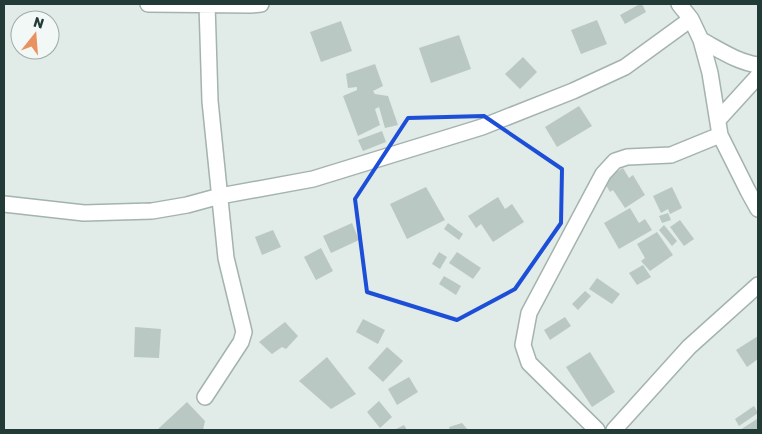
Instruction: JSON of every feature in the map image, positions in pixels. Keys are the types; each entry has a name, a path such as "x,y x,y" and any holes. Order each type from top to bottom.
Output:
{"street":[{"path":"148,4 261,4"},
{"path":"204,397 241,342 244,332 226,258 210,101 207,4"},
{"path":"679,4 691,20 701,40 710,73 719,127 758,209"},
{"path":"4,204 84,213 152,211 313,179 482,126 574,91 625,67 691,20"},
{"path":"701,40 733,58 758,65"},
{"path":"597,430 529,363 523,345 529,313 603,174 615,161 627,157 671,155 719,127 758,76"},
{"path":"614,430 689,347 758,285"}],"highlighted area":[{"path":"484,116 562,169 561,223 515,289 457,320 367,292 355,199 408,118"}],"building":[{"path":"642,4 646,12 625,24 620,15"},
{"path":"597,20 607,44 581,54 571,30"},
{"path":"341,21 352,51 321,62 310,32"},
{"path":"459,35 471,69 431,83 419,48"},
{"path":"523,57 537,72 520,89 505,74"},
{"path":"375,64 383,86 373,91 375,94 388,96 398,125 385,128 379,107 375,109 380,125 358,136 343,96 357,90 357,87 348,88 346,74"},
{"path":"579,106 592,126 557,147 545,127"},
{"path":"382,131 386,142 363,151 358,140"},
{"path":"623,168 629,178 633,175 645,195 625,208 613,190 610,192 603,180"},
{"path":"426,187 445,220 407,239 390,204"},
{"path":"672,187 682,208 670,214 668,209 661,213 653,196"},
{"path":"498,197 505,209 512,204 524,222 493,242 481,224 476,228 468,216"},
{"path":"630,208 639,223 645,219 652,230 619,249 604,223"},
{"path":"668,213 671,220 662,223 659,216"},
{"path":"680,220 694,239 684,246 670,227"},
{"path":"352,223 359,240 331,253 323,236"},
{"path":"448,223 463,234 459,240 444,229"},
{"path":"664,225 677,241 672,246 659,230"},
{"path":"273,230 281,247 262,255 255,237"},
{"path":"657,232 673,255 650,271 641,261 645,258 637,244"},
{"path":"321,248 333,271 316,280 304,257"},
{"path":"439,252 447,257 440,269 432,264"},
{"path":"457,252 481,268 473,279 449,263"},
{"path":"643,265 651,277 637,285 629,273"},
{"path":"444,276 461,286 456,295 439,284"},
{"path":"597,278 620,294 612,304 589,289"},
{"path":"585,291 591,296 578,310 572,304"},
{"path":"565,317 571,326 550,340 544,330"},
{"path":"363,319 385,330 378,344 356,332"},
{"path":"285,322 298,336 286,349 282,347 272,354 259,342"},
{"path":"135,327 161,329 159,358 134,357"},
{"path":"758,336 758,359 747,367 736,350"},
{"path":"387,347 403,361 383,382 368,368"},
{"path":"590,352 615,392 592,407 566,367"},
{"path":"327,357 356,394 331,409 299,381"},
{"path":"409,377 418,392 397,405 388,389"},
{"path":"379,401 392,417 380,428 367,412"},
{"path":"187,402 205,421 203,430 157,430"},
{"path":"754,406 758,413 739,426 735,419"},
{"path":"757,419 758,430 740,430"},
{"path":"462,423 468,430 450,430 449,427"},
{"path":"404,425 407,430 394,430"}]}
